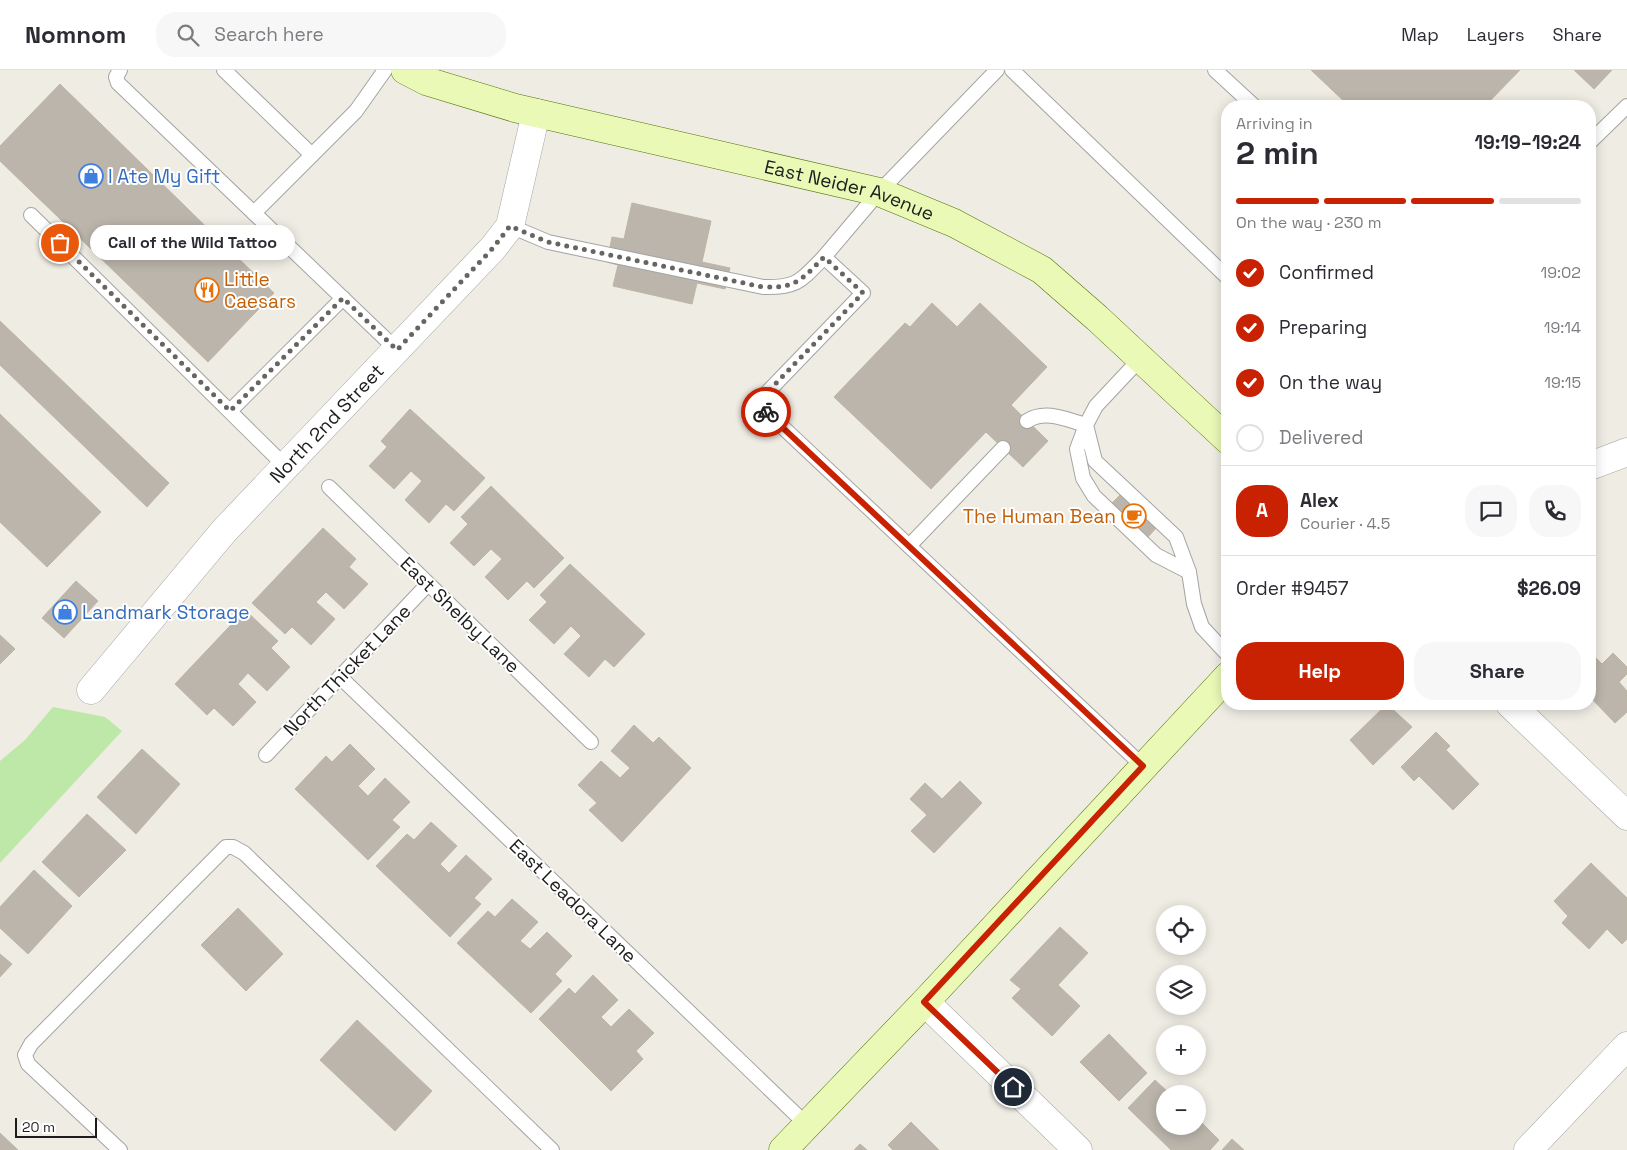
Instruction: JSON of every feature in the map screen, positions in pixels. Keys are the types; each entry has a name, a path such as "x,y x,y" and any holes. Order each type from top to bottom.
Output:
{"main road":[{"name":"East Neider Avenue","path":"406,70 426,81 536,113 879,192 954,223 1042,270 1097,318 1221,434"},
{"path":"783,1150 924,1002 1221,683"}],"street":[{"name":"North 2nd Street","path":"91,690 224,531 493,248 510,226 536,113"},
{"path":"1596,464 1627,452"},
{"path":"1516,710 1627,816"},
{"path":"924,1002 1078,1150"},
{"path":"1528,1150 1627,1046"}],"lane":[{"path":"120,70 116,77 118,83 397,350"},
{"path":"224,70 312,155"},
{"path":"254,213 356,111 385,70"},
{"path":"510,226 548,242 763,287 784,288 802,280 879,192 996,70"},
{"path":"1012,70 1221,271"},
{"path":"1215,70 1248,100"},
{"path":"1596,136 1627,106"},
{"path":"31,215 286,467"},
{"path":"824,257 863,293 757,403 1143,766"},
{"path":"230,411 343,298"},
{"path":"1140,359 1096,406 1077,449 1084,478 1094,496 1156,555 1189,572"},
{"path":"1028,421 1034,416 1048,415 1086,425"},
{"path":"1086,425 1095,461 1176,537 1189,572 1194,604 1202,627 1221,647"},
{"path":"908,546 1003,448"},
{"name":"East Shelby Lane","path":"329,488 591,742"},
{"name":"North Thicket Lane","path":"266,755 428,584"},
{"name":"East Leadora Lane","path":"340,677 807,1125"},
{"path":"120,1150 28,1064 25,1055 31,1044 226,847 233,847 244,853 552,1150"}],"green space":[{"path":"53,707 105,717 122,731 0,863 0,761 25,740"}],"building":[{"path":"1311,70 1520,70 1491,100 1343,100"},
{"path":"1574,70 1612,70 1594,89"},
{"path":"60,84 274,293 208,362 0,161 0,146"},
{"path":"632,203 711,221 702,262 730,268 725,289 697,283 692,304 613,286 618,265 607,262 612,237 624,239"},
{"path":"932,303 957,327 980,303 1047,367 1011,405 1048,441 1023,467 986,432 931,489 834,397 905,323 910,327"},
{"path":"0,321 169,483 147,507 0,365"},
{"path":"410,409 485,478 454,511 446,504 429,523 405,500 422,481 411,471 394,489 369,466 387,447 381,441"},
{"path":"0,414 101,512 47,567 0,522"},
{"path":"491,486 564,558 534,588 527,581 508,600 485,577 502,559 491,549 474,566 450,543 468,524 461,517"},
{"name":"The Human Bean","path":"1122,493 1157,527 1147,538 1111,504"},
{"path":"323,528 356,559 349,567 368,584 344,609 326,592 316,602 335,619 311,645 292,627 285,634 252,603"},
{"path":"570,564 645,634 614,667 605,659 589,677 564,654 581,636 571,626 554,644 529,620 547,602 540,595"},
{"path":"76,581 98,601 64,638 42,618"},
{"path":"245,610 278,641 271,648 290,667 267,691 248,673 238,684 256,702 233,726 214,708 207,715 175,684"},
{"path":"0,635 15,649 0,664"},
{"path":"1613,653 1627,667 1627,674 1619,682 1627,691 1627,712 1615,723 1596,703 1596,658 1602,664"},
{"path":"1381,710 1394,710 1412,727 1373,765 1350,740"},
{"path":"634,725 653,743 659,737 691,768 622,842 589,810 597,803 578,785 601,761 620,778 630,768 611,751"},
{"path":"1436,732 1450,746 1446,750 1479,784 1453,810 1419,776 1414,781 1401,767"},
{"path":"350,744 375,769 358,786 368,796 385,778 410,802 392,820 400,827 368,860 295,789 326,756 332,762"},
{"path":"142,749 180,784 136,834 97,797"},
{"path":"960,781 982,803 934,853 911,831 927,815 910,799 925,783 942,799"},
{"path":"87,814 126,850 79,897 42,862"},
{"path":"431,822 457,846 440,864 449,873 466,855 492,879 474,898 481,904 450,937 376,866 407,834 414,840"},
{"path":"1591,863 1627,898 1627,939 1622,944 1607,929 1589,949 1562,923 1568,916 1554,901"},
{"path":"34,870 72,906 28,954 0,928 0,907"},
{"path":"512,899 538,922 520,941 530,949 547,932 572,956 555,974 562,981 531,1013 457,943 488,911 495,917"},
{"path":"238,908 283,954 246,991 201,945"},
{"path":"1060,927 1088,953 1058,985 1080,1006 1052,1036 1012,998 1021,989 1010,980"},
{"path":"0,954 12,964 0,977"},
{"path":"593,975 618,1000 601,1017 611,1027 629,1009 654,1033 636,1051 643,1059 611,1091 539,1019 569,988 575,994"},
{"path":"357,1020 432,1091 395,1131 320,1060"},
{"path":"1109,1034 1147,1073 1119,1101 1080,1062"},
{"path":"1155,1080 1160,1085 1156,1085 1156,1135 1206,1135 1206,1127 1219,1140 1210,1150 1171,1150 1128,1108"},
{"path":"911,1122 939,1150 893,1150 888,1145"},
{"path":"0,1133 18,1150 0,1150"},
{"path":"1232,1139 1244,1150 1222,1150"},
{"path":"860,1144 867,1150 854,1150"}],"way so far":[{"path":"60,243 230,411 343,298 397,350 455,286 493,248 510,226 548,242 763,287 784,288 802,280 824,257 863,293 757,403 766,412"}],"place":[{"name":"I Ate My Gift","path":"91,176"},
{"name":"Call of the Wild Tattoo","path":"60,243"},
{"name":"Little Caesars","path":"207,290"},
{"name":"The Human Bean","path":"1134,516"},
{"name":"Landmark Storage","path":"65,612"}],"route":[{"path":"766,412 1143,766 924,1002 1013,1087"}]}
